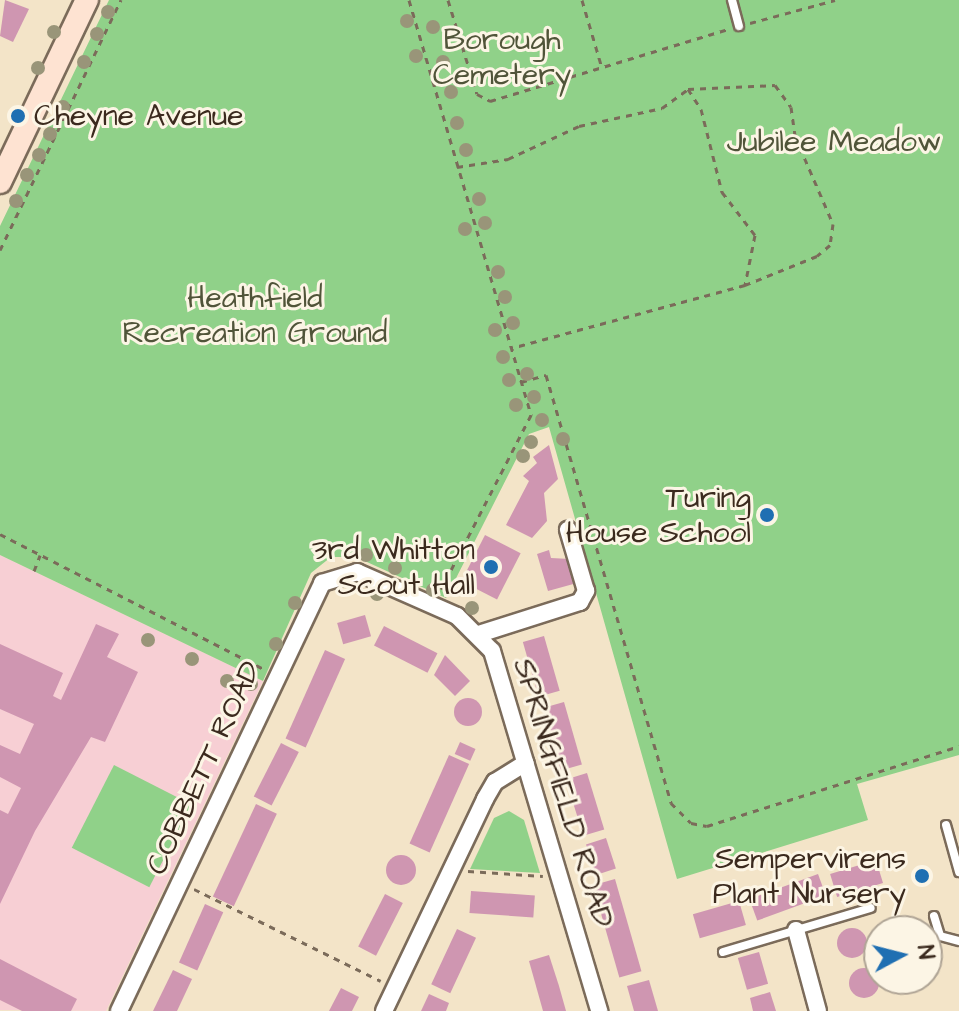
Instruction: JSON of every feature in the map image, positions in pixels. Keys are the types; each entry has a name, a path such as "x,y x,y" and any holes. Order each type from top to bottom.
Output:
{"street":[{"path":"0,182 87,0"},
{"path":"479,634 580,602 586,591 568,530"},
{"name":"SPRINGFIELD ROAD","path":"357,572 433,605 479,634 502,678 599,1011"},
{"name":"COBBETT ROAD","path":"119,1011 322,583 357,572"},
{"path":"384,1011 495,782 526,763"},
{"path":"796,930 818,1011"}],"lane":[{"path":"732,0 739,26"},
{"path":"946,825 959,872"},
{"path":"723,952 871,908"}],"path":[{"path":"0,250 121,0"},
{"path":"409,0 531,415 433,605"},
{"path":"448,0 477,94 490,101 835,0"},
{"path":"582,0 602,68"},
{"path":"457,167 508,159 579,126 662,108 688,89 775,85 791,107 799,147 833,224 830,245 817,256 745,285 511,348"},
{"path":"688,89 701,109 722,192 755,235 745,285"},
{"path":"521,382 546,375 671,803 684,818 707,826 959,746"},
{"path":"0,534 278,676"},
{"path":"34,571 40,555"},
{"path":"454,863 481,877 528,880 558,871"},
{"path":"181,883 395,988"}],"shaded area":[{"path":"0,555 263,681 106,1011 0,1010"}],"green space":[{"path":"109,0 959,0 959,755 857,784 868,820 677,879 549,427 529,434 446,598 356,557 331,557 311,573 263,681 0,555 0,226"},
{"path":"114,765 192,804 149,887 72,848"},
{"path":"509,811 524,820 540,873 470,869 494,818"}],"building":[{"path":"5,0 29,9 13,42 0,36"},
{"path":"549,445 558,479 544,493 547,521 532,538 506,525 529,481 523,476 537,463 533,457"},
{"name":"3rd Whitton Scout Hall","path":"485,535 521,553 497,599 461,581"},
{"path":"549,550 551,558 570,559 577,583 548,591 537,554"},
{"path":"365,615 371,636 343,644 337,623"},
{"path":"96,624 119,634 107,657 138,672 105,742 91,737 35,831 0,904 0,810 8,814 21,788 0,777 0,745 20,754 34,724 0,709 0,644 63,673 53,696 61,700"},
{"path":"384,626 437,653 427,673 374,646"},
{"path":"544,636 560,691 539,697 523,642"},
{"path":"325,650 345,659 306,748 286,739"},
{"path":"445,655 470,681 455,696 434,675"},
{"path":"468,698 478,702 482,712 478,722 468,726 458,722 454,712 458,702"},
{"path":"564,702 582,764 561,771 543,708"},
{"path":"460,742 476,749 470,761 455,754"},
{"path":"281,743 299,752 272,806 254,796"},
{"path":"449,755 469,764 430,853 410,844"},
{"path":"587,773 604,829 583,836 566,779"},
{"path":"256,804 277,814 234,906 213,896"},
{"path":"606,838 616,868 596,875 586,844"},
{"path":"401,855 412,859 416,870 412,881 401,885 390,881 386,870 390,859"},
{"path":"876,860 883,883 837,897 830,874"},
{"path":"818,874 826,896 757,921 749,899"},
{"path":"615,879 641,971 619,978 593,885"},
{"path":"471,891 535,895 533,917 469,913"},
{"path":"385,894 403,903 376,956 358,947"},
{"path":"739,901 746,925 700,938 693,914"},
{"path":"205,904 223,912 197,971 179,962"},
{"path":"457,929 476,938 450,993 431,984"},
{"path":"846,929 863,932 863,954 846,957 838,949 838,937"},
{"path":"759,952 768,984 747,990 738,958"},
{"path":"549,955 566,1011 543,1011 529,961"},
{"path":"0,959 77,999 71,1011 22,1011 0,1000"},
{"path":"863,968 863,995 873,995 870,997 858,997 850,989 850,977"},
{"path":"173,970 192,979 177,1011 153,1011"},
{"path":"649,980 658,1011 634,1011 627,986"},
{"path":"341,988 359,997 352,1011 329,1011"},
{"path":"770,992 776,1011 753,1011 750,998"},
{"path":"429,994 449,1003 446,1011 421,1011"}],"place":[{"name":"Cheyne Avenue","path":"18,116"},
{"name":"Turing House School","path":"767,515"},
{"name":"3rd Whitton Scout Hall","path":"491,567"},
{"name":"Sempervirens Plant Nursery","path":"922,876"}],"park label":[{"name":"Borough Cemetery","path":"502,57"},
{"name":"Jubilee Meadow","path":"834,142"},
{"name":"Heathfield Recreation Ground","path":"255,315"}]}
